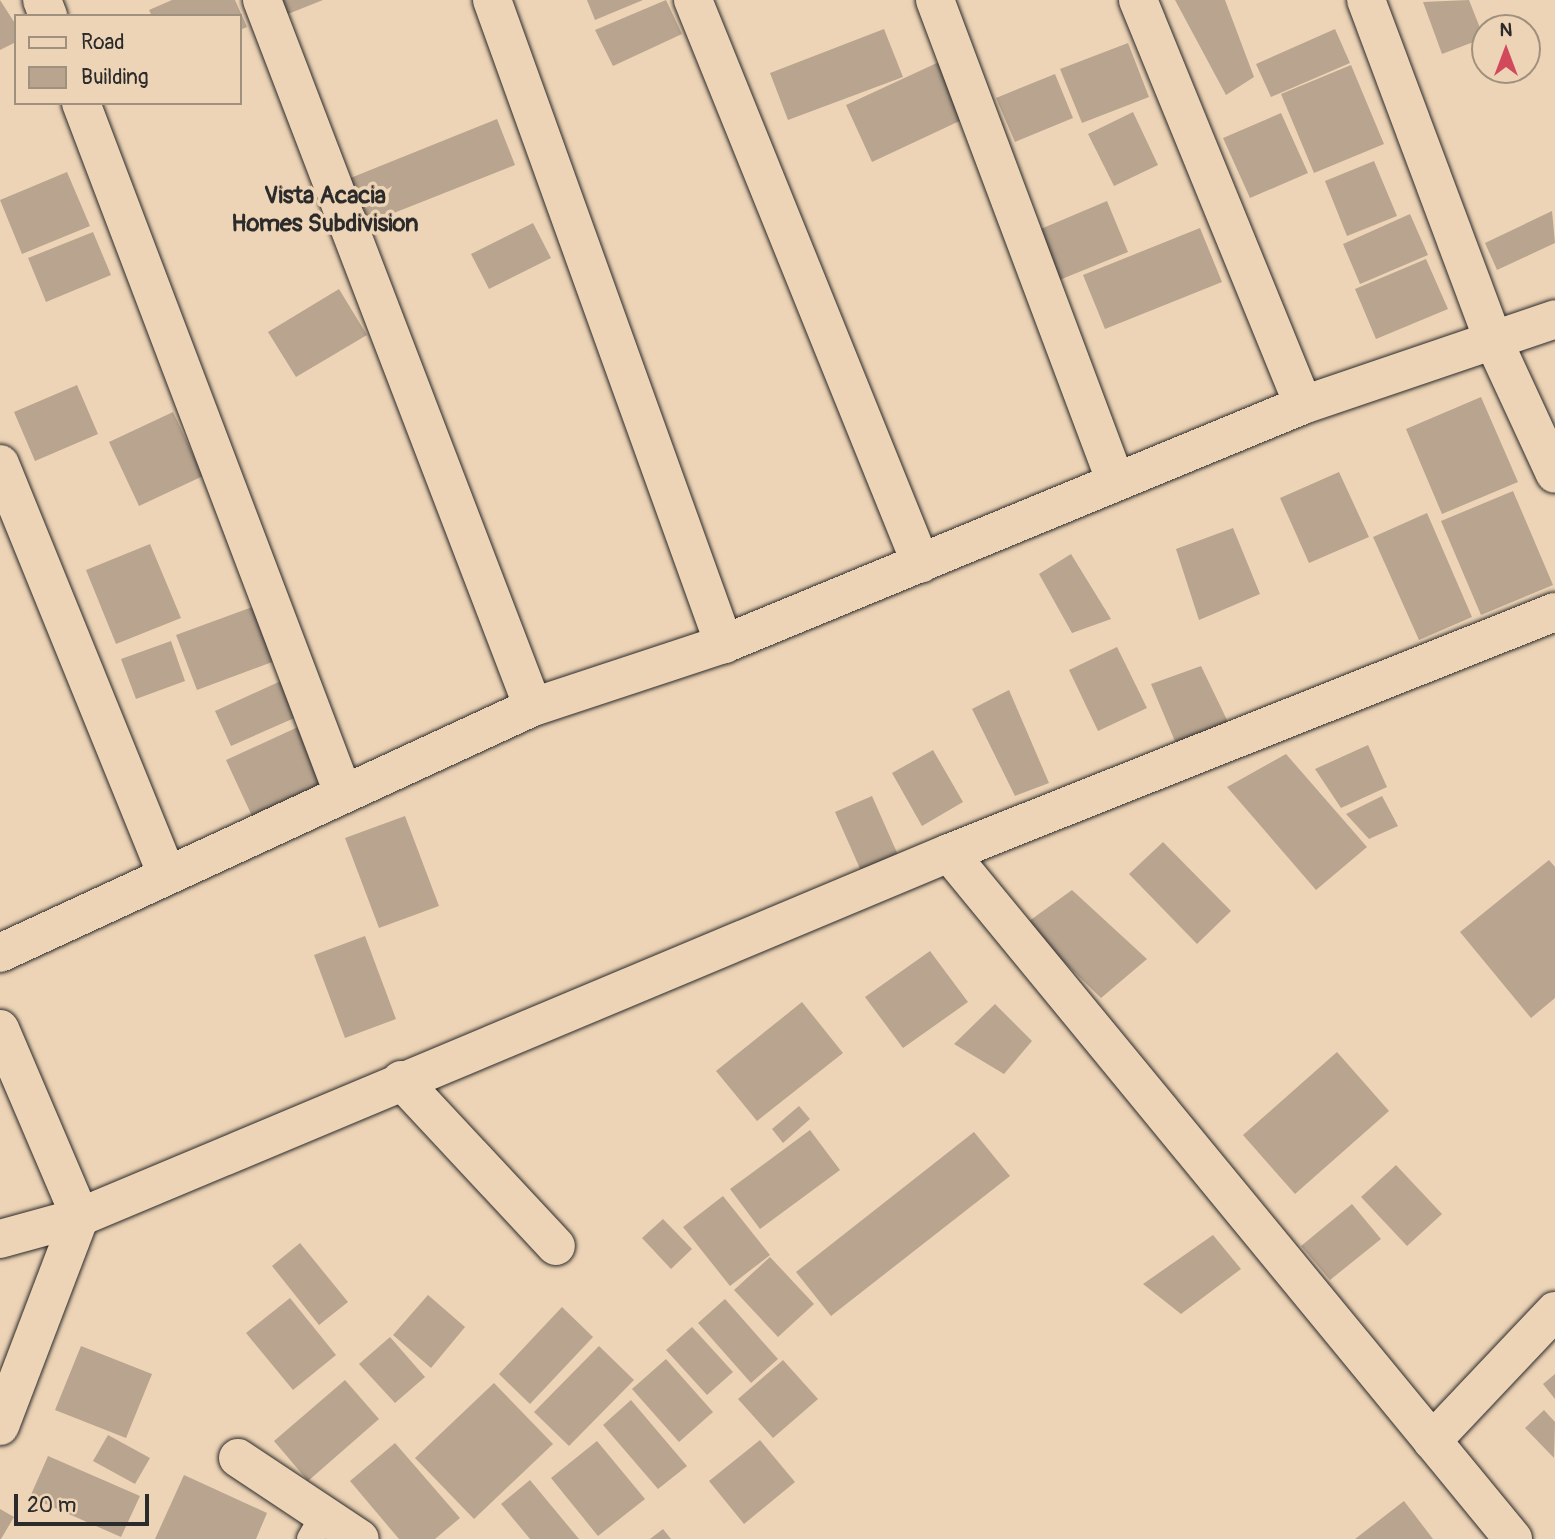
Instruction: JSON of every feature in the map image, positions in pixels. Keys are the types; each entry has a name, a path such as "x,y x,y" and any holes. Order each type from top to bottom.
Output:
{"street":[{"path":"262,0 533,707"},
{"path":"492,0 724,644"},
{"path":"693,0 921,564"},
{"path":"935,0 1115,480"},
{"path":"1138,0 1303,405"},
{"path":"1366,0 1494,342 1555,474"},
{"path":"82,105 342,793"},
{"path":"0,953 166,873 533,707 724,644 921,564 1115,480 1303,405 1555,319"},
{"path":"0,464 166,873"},
{"path":"0,1239 79,1217 401,1080 949,853 1555,612"},
{"path":"949,853 1513,1539"},
{"path":"0,1029 79,1217 0,1426"},
{"path":"401,1080 556,1246"},
{"path":"1432,1441 1555,1311"},
{"path":"238,1458 317,1527 360,1539"}],"building":[{"path":"0,0 14,22 14,43 0,50"},
{"path":"172,0 235,0 241,14 151,14 149,10"},
{"path":"276,0 323,0 283,16"},
{"path":"587,0 643,0 595,20"},
{"path":"666,0 682,34 613,66 595,30"},
{"path":"1175,0 1225,0 1254,77 1226,95"},
{"path":"1469,0 1475,14 1471,14 1471,43 1442,54 1423,2"},
{"path":"242,16 247,27 242,29"},
{"path":"884,29 903,77 788,120 770,73"},
{"path":"1335,29 1350,63 1271,97 1256,64"},
{"path":"1128,43 1149,97 1082,123 1060,69"},
{"path":"939,62 966,118 872,162 846,105"},
{"path":"1351,65 1384,144 1314,173 1281,94"},
{"path":"1055,74 1073,118 1015,142 996,98"},
{"path":"1133,112 1158,165 1114,186 1088,134"},
{"path":"1281,113 1308,173 1250,198 1223,138"},
{"path":"497,119 515,165 361,226 343,181"},
{"path":"1374,161 1397,216 1347,236 1325,181"},
{"path":"67,172 90,226 22,254 0,200"},
{"path":"1107,201 1128,252 1057,281 1036,231"},
{"path":"1552,211 1555,243 1497,270 1485,243"},
{"path":"1410,214 1428,255 1360,284 1343,244"},
{"path":"533,223 551,258 489,289 471,254"},
{"path":"1200,228 1222,282 1105,329 1083,275"},
{"path":"93,232 111,275 46,302 28,258"},
{"path":"1426,259 1448,309 1376,339 1355,289"},
{"path":"339,289 367,335 296,377 268,332"},
{"path":"77,385 98,434 35,461 14,412"},
{"path":"1481,397 1518,482 1442,514 1406,429"},
{"path":"173,412 203,476 139,506 109,442"},
{"path":"1339,472 1369,537 1309,563 1280,498"},
{"path":"1513,491 1553,585 1481,615 1441,521"},
{"path":"1427,513 1472,617 1419,640 1373,537"},
{"path":"1233,528 1260,594 1199,620 1176,549"},
{"path":"150,544 181,618 116,644 86,570"},
{"path":"1071,554 1111,619 1072,633 1039,574"},
{"path":"255,606 275,661 197,690 176,635"},
{"path":"171,641 185,681 136,699 121,659"},
{"path":"1117,647 1147,708 1098,731 1069,670"},
{"path":"1201,666 1228,722 1177,746 1151,684"},
{"path":"283,680 299,716 231,746 215,711"},
{"path":"1009,690 1049,783 1015,796 972,709"},
{"path":"298,727 324,784 252,816 226,760"},
{"path":"1368,745 1387,787 1341,808 1315,769"},
{"path":"933,750 963,802 922,826 892,773"},
{"path":"1286,754 1367,847 1316,890 1227,787"},
{"path":"872,796 898,855 861,871 835,812"},
{"path":"1382,796 1398,826 1369,839 1346,814"},
{"path":"405,816 439,906 379,928 345,838"},
{"path":"1163,842 1231,911 1197,944 1129,874"},
{"path":"1549,860 1555,867 1555,998 1531,1018 1460,932"},
{"path":"1072,890 1147,959 1101,998 1025,924"},
{"path":"365,936 396,1019 345,1038 314,955"},
{"path":"930,951 968,1002 903,1048 865,997"},
{"path":"802,1002 843,1053 757,1121 716,1071"},
{"path":"995,1004 1032,1041 1004,1074 954,1044"},
{"path":"1337,1052 1389,1111 1295,1194 1243,1135"},
{"path":"799,1106 810,1119 783,1143 772,1129"},
{"path":"810,1130 840,1170 760,1229 730,1189"},
{"path":"974,1132 1010,1176 831,1316 796,1272"},
{"path":"1396,1165 1442,1214 1407,1246 1361,1197"},
{"path":"723,1196 770,1255 730,1286 683,1227"},
{"path":"1352,1204 1381,1239 1330,1280 1301,1246"},
{"path":"663,1219 692,1249 671,1269 642,1238"},
{"path":"1213,1235 1241,1269 1181,1314 1143,1284"},
{"path":"300,1243 348,1302 319,1325 272,1266"},
{"path":"770,1257 814,1304 778,1337 734,1290"},
{"path":"428,1295 465,1327 431,1368 393,1335"},
{"path":"290,1298 336,1355 293,1390 246,1333"},
{"path":"725,1299 778,1359 751,1383 698,1323"},
{"path":"562,1307 593,1337 530,1404 499,1374"},
{"path":"692,1327 733,1372 707,1395 666,1350"},
{"path":"390,1337 425,1377 395,1403 359,1364"},
{"path":"81,1346 152,1374 126,1438 55,1410"},
{"path":"599,1346 634,1380 569,1446 534,1412"},
{"path":"666,1359 713,1412 679,1442 632,1389"},
{"path":"783,1360 818,1399 773,1438 738,1399"},
{"path":"1555,1374 1555,1399 1543,1384"},
{"path":"345,1380 379,1419 308,1481 274,1441"},
{"path":"494,1383 553,1444 474,1519 415,1458"},
{"path":"631,1400 687,1466 658,1489 603,1425"},
{"path":"1544,1410 1555,1422 1554,1458 1525,1428"},
{"path":"108,1435 150,1458 135,1484 93,1461"},
{"path":"760,1440 795,1482 744,1524 709,1481"},
{"path":"597,1441 645,1499 598,1536 551,1478"},
{"path":"395,1443 460,1518 435,1539 399,1539 350,1481"},
{"path":"48,1456 140,1496 121,1537 30,1497"},
{"path":"184,1475 267,1513 256,1539 155,1539"},
{"path":"530,1480 579,1539 530,1539 501,1504"},
{"path":"1404,1501 1433,1539 1355,1539"},
{"path":"0,1509 14,1517 1,1539 0,1539"},
{"path":"663,1529 671,1539 650,1539"}],"district":[{"name":"Vista Acacia Homes Subdivision","path":"325,210"}]}
